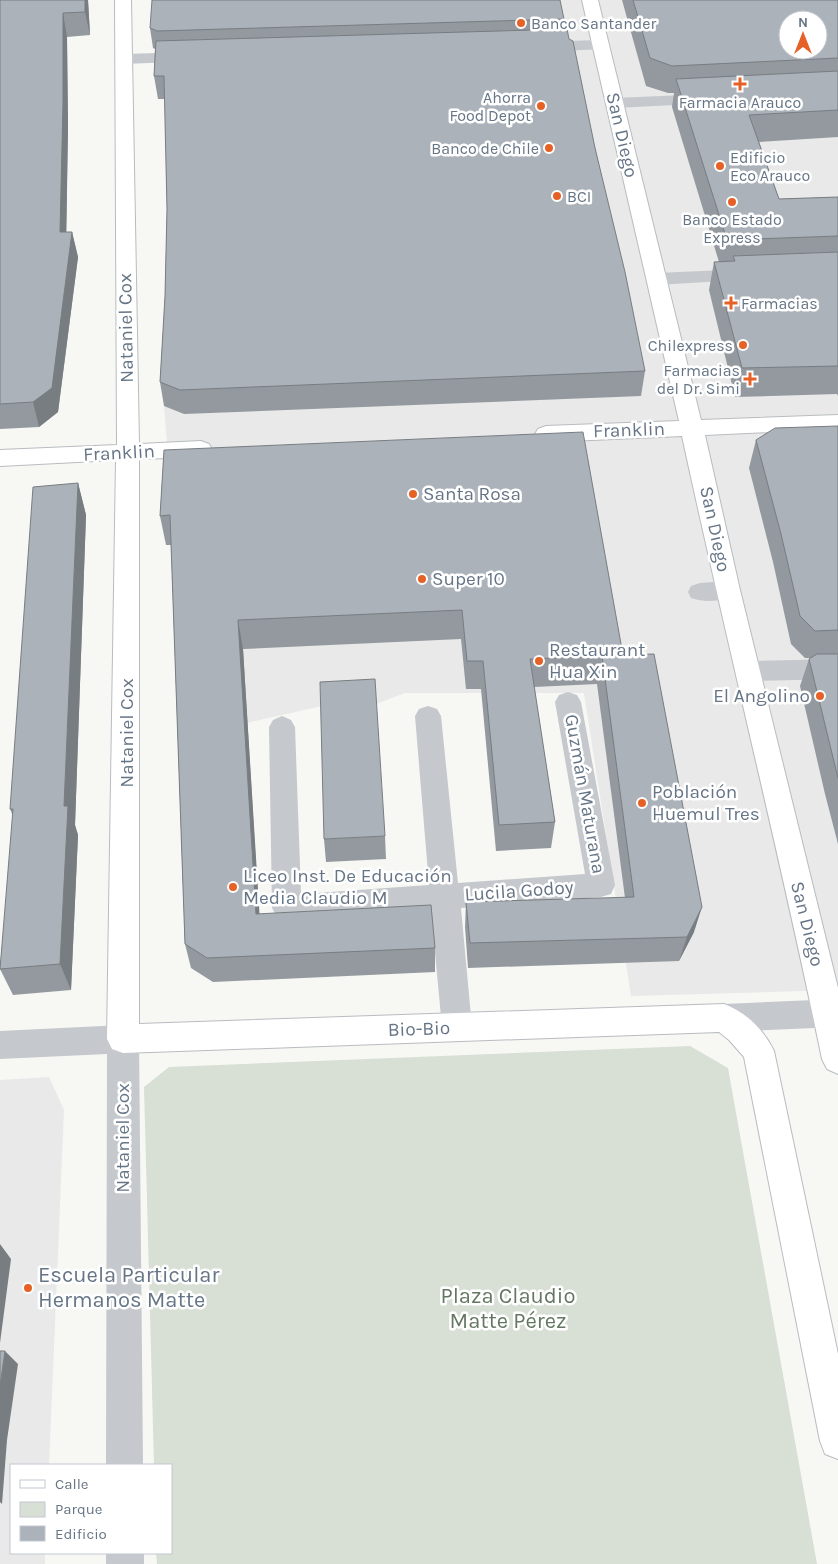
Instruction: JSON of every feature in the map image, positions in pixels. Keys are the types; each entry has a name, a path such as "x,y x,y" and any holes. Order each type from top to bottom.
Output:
{"main road":[{"name":"Nataniel Cox","path":"123,1039 127,752 124,0"},
{"name":"San Diego","path":"590,0 692,428 728,590 833,1014 838,1059"},
{"name":"Franklin","path":"522,435 838,422"},
{"name":"Franklin","path":"0,458 218,448"},
{"name":"Bio-Bio","path":"123,1039 724,1018"},
{"path":"724,1018 740,1030 758,1051 838,1441"}],"street":[{"path":"521,47 601,45"},
{"path":"124,59 213,56"},
{"path":"614,103 724,98"},
{"path":"657,280 770,274"},
{"path":"700,592 728,590"},
{"path":"748,672 838,668"},
{"name":"Guzmán Maturana","path":"568,702 601,885"},
{"path":"428,716 458,1027"},
{"name":"Lucila Godoy","path":"282,726 287,908 601,885"},
{"name":"Bio-Bio","path":"724,1018 833,1014"},
{"name":"Bio-Bio","path":"0,1045 123,1039"},
{"name":"Nataniel Cox","path":"123,1039 125,1464"}],"shaded area":[{"path":"478,0 838,0 838,990 631,996 584,693 405,693 376,704 322,706 246,723 170,480 164,406"},
{"name":"Escuela Particular Hermanos Matte","path":"49,1077 64,1110 49,1464 10,1464 10,1554 45,1554 45,1564 0,1564 0,1080"}],"green space":[{"name":"Plaza Claudio Matte Pérez","path":"690,1046 728,1068 817,1564 157,1564 156,1554 172,1554 172,1464 154,1464 144,1087 169,1067"}],"building":[{"path":"0,0 85,0 85,12 63,13 60,232 72,232 52,388 33,402 0,404"},
{"path":"152,0 560,0 564,19 157,31 150,28"},
{"path":"633,0 838,0 838,58 828,58 828,10 778,10 778,60 796,60 672,66 650,58"},
{"path":"567,29 569,39 573,41 595,148 625,272 645,371 180,390 160,382 165,296 167,209 164,76 154,76 156,41"},
{"path":"838,71 838,110 749,115 779,199 838,197 838,236 727,240 676,79"},
{"path":"838,252 838,366 742,368 714,262 735,261 733,256"},
{"path":"838,426 838,630 815,631 800,616 756,440 775,428"},
{"path":"583,432 623,655 654,654 702,907 687,937 470,943 466,902 634,897 602,656 530,659 555,822 499,825 483,661 467,661 462,610 238,620 256,914 431,905 435,948 207,958 185,944 170,515 160,516 164,450"},
{"path":"78,483 64,806 68,806 60,964 0,969 13,809 10,809 33,487"},
{"path":"817,654 838,654 838,778 809,659"},
{"path":"375,679 385,836 324,839 320,682"},
{"path":"0,1351 5,1351 0,1386"}],"place":[{"name":"Banco Santander","path":"521,23"},
{"name":"Farmacia Arauco","path":"740,84"},
{"name":"Ahorra Food Depot","path":"541,106"},
{"name":"Banco de Chile","path":"549,148"},
{"name":"Edificio Eco Arauco","path":"720,166"},
{"name":"BCI","path":"557,196"},
{"name":"Banco Estado Express","path":"732,202"},
{"name":"Farmacias","path":"731,303"},
{"name":"Chilexpress","path":"743,345"},
{"name":"Farmacias del Dr. Simi","path":"750,379"},
{"name":"Santa Rosa","path":"413,494"},
{"name":"Super 10","path":"422,579"},
{"name":"Restaurant Hua Xin","path":"539,661"},
{"name":"El Angolino","path":"820,696"},
{"name":"Población Huemul Tres","path":"642,803"},
{"name":"Liceo Inst. De Educación Media Claudio M","path":"233,887"},
{"name":"Escuela Particular Hermanos Matte","path":"28,1288"}]}
